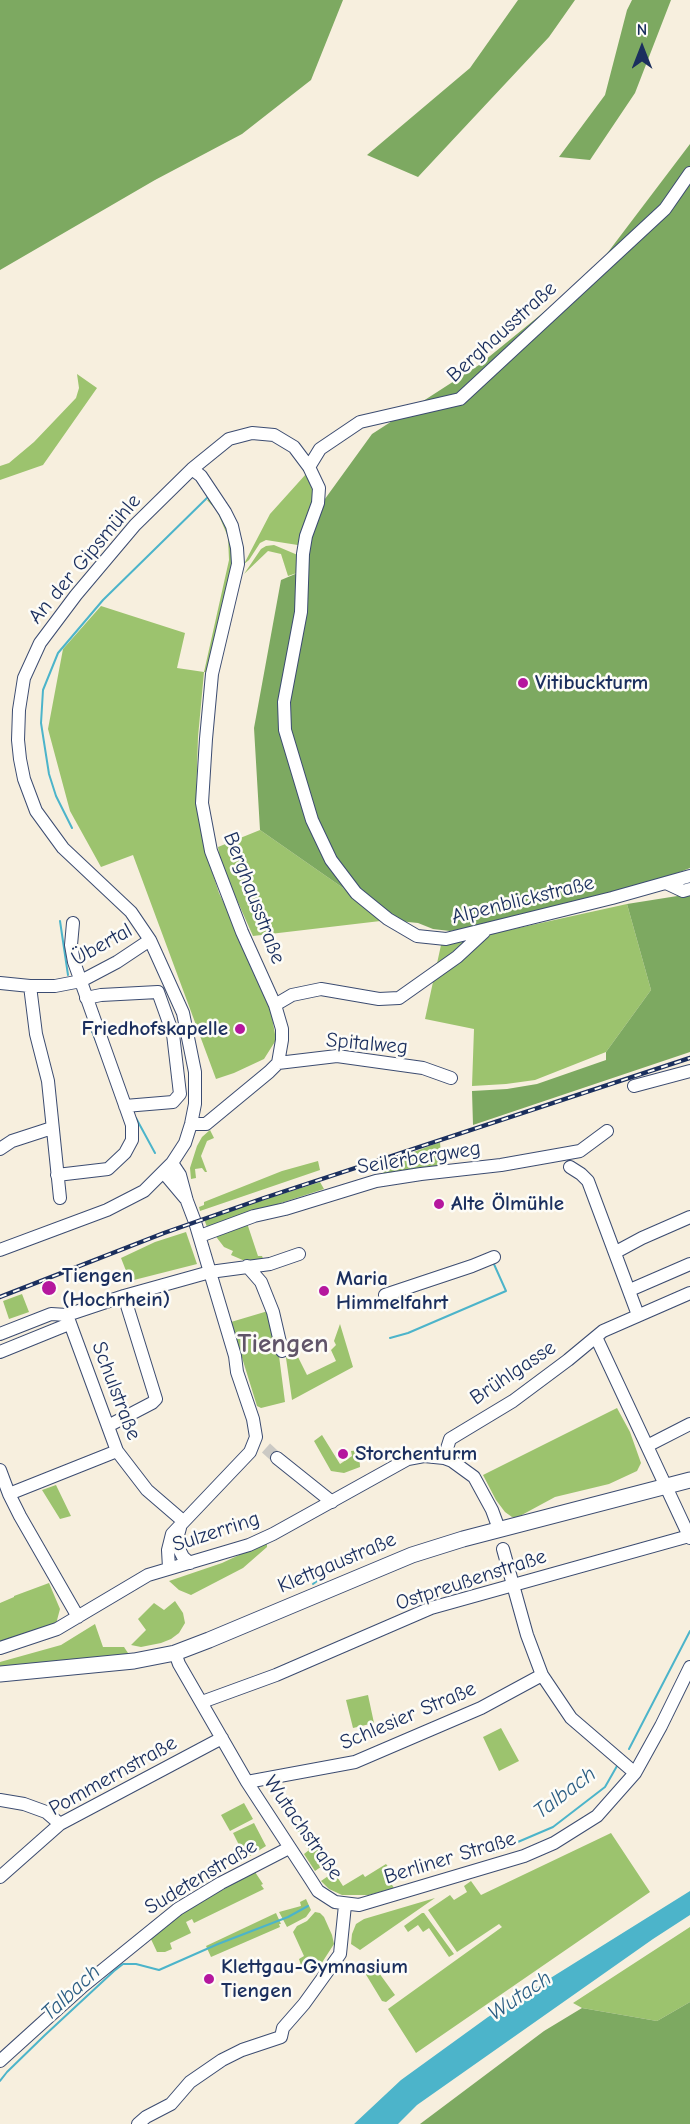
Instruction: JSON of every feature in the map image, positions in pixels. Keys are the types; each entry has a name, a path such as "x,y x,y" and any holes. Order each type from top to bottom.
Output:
{"main road":[{"name":"Klettgaustraße","path":"0,1674 183,1657 209,1640 411,1555 690,1480"}],"street":[{"name":"Berghausstraße","path":"309,467 320,449 360,422 460,399 665,209 690,173"},
{"name":"An der Gipsmühle","path":"0,1250 122,1204 144,1191 164,1173 184,1143 195,1104 191,1044 183,1013 150,940 131,912 63,848 36,811 24,779 18,740 19,710 24,678 40,643 76,595 135,525 192,469 229,439 262,433 274,435 294,447 309,467"},
{"name":"Alpenblickstraße","path":"309,467 319,488 318,503 304,545 301,612 284,702 285,730 312,820 331,860 356,893 388,920 417,936 447,939 690,876"},
{"name":"Berghausstraße","path":"192,469 201,476 232,526 238,564 212,674 202,803 211,851 242,932 275,1005 282,1034 282,1048 278,1063"},
{"path":"666,883 683,891 690,889"},
{"path":"57,1174 108,1169 125,1153 132,1140 132,1125 86,998 71,945 73,923"},
{"path":"275,1005 292,995 321,989 379,999 399,998 457,957 485,931"},
{"name":"Übertal","path":"0,983 55,986 81,981 117,962 150,940"},
{"path":"30,986 36,1034 48,1081 60,1198"},
{"path":"86,998 158,992 173,1034 180,1094 173,1102 125,1106"},
{"name":"Spitalweg","path":"278,1063 337,1056 423,1068 451,1078"},
{"path":"191,1124 206,1124 278,1063"},
{"path":"634,1086 690,1071"},
{"path":"0,1149 12,1141 52,1128"},
{"name":"Seilerbergweg","path":"200,1236 254,1216 285,1209 376,1181 501,1165 580,1151 607,1131"},
{"path":"167,1569 172,1534 250,1452 256,1437 253,1419 237,1372 235,1356 200,1236 180,1174 172,1163"},
{"path":"570,1167 588,1181 638,1315"},
{"path":"164,1173 187,1201"},
{"path":"616,1252 690,1217"},
{"path":"0,1352 68,1319 124,1296 210,1272 270,1264 299,1254"},
{"path":"385,1295 494,1257"},
{"path":"630,1290 690,1264"},
{"path":"247,1266 261,1282 273,1312 282,1351"},
{"name":"Brühlgasse","path":"444,1458 450,1439 513,1401 568,1360 603,1330 690,1293"},
{"path":"108,1426 152,1403 156,1398 124,1296"},
{"path":"0,1334 51,1314 68,1319"},
{"name":"Schulstraße","path":"68,1319 117,1451 147,1490 183,1521"},
{"path":"596,1337 689,1537"},
{"path":"646,1446 690,1424"},
{"path":"256,1437 266,1448"},
{"path":"9,1494 117,1451"},
{"name":"Sulzerring","path":"0,1648 57,1629 148,1575 249,1545 317,1512 408,1460 424,1456 444,1458"},
{"path":"277,1458 332,1502"},
{"path":"444,1458 474,1477 492,1510 499,1530"},
{"path":"0,1470 9,1494 78,1617"},
{"path":"183,1521 177,1539 183,1557 190,1563"},
{"name":"Ostpreußenstraße","path":"202,1702 276,1675 431,1608 689,1537"},
{"path":"502,1549 527,1635 542,1675 571,1718 634,1773"},
{"name":"Wutachstraße","path":"138,2124 146,2117 171,2104 190,2082 222,2060 242,2050 281,2037 283,2028 304,2004 340,1954 345,1905 335,1902 318,1891 289,1848 247,1782 202,1702 183,1657"},
{"name":"Berliner Straße","path":"345,1905 372,1902 524,1856 554,1843 597,1816 634,1773 661,1726 690,1667"},
{"name":"Schlesier Straße","path":"247,1782 355,1762 481,1708 542,1675"},
{"name":"Pommernstraße","path":"0,1878 60,1824 222,1738"},
{"path":"0,1800 24,1804 46,1812 60,1824"},
{"name":"Sudetenstraße","path":"0,2061 83,1986 178,1909 221,1883 289,1848"}],"green space":[{"path":"0,0 343,0 311,80 242,134 155,180 0,270"},
{"path":"518,0 575,0 549,37 418,177 367,155 470,68"},
{"path":"632,0 671,0 635,93 590,160 559,157 605,95 627,10"},
{"path":"690,144 690,868 657,881 476,928 450,931 433,929 418,923 389,920 260,830 254,728 281,580 300,572 322,503 372,434 479,365 593,272"},
{"path":"77,374 97,388 43,465 0,480 0,466 9,463 34,442 76,398 79,388"},
{"path":"306,474 314,494 304,546 266,540 260,543 244,564 270,514"},
{"path":"212,497 223,515 235,553 210,673 204,672 229,560 228,537 217,511 207,500"},
{"path":"274,545 300,556 300,572 288,576 281,554 268,551 244,574 261,549"},
{"path":"101,606 185,633 177,668 204,672 198,737 196,801 205,850 219,893 271,1011 276,1040 264,1059 216,1079 133,855 101,867 70,811 48,729 63,649"},
{"path":"260,830 389,920 253,936 220,862 218,847"},
{"path":"690,894 690,1052 473,1125 472,1091 537,1084 606,1060 606,1052 651,990 627,904"},
{"path":"627,904 651,990 606,1052 535,1080 472,1086 474,1029 425,1019 441,945"},
{"path":"210,1130 214,1138 207,1141 201,1156 207,1172 202,1168 195,1169 196,1178 191,1179 190,1168 197,1146"},
{"path":"440,1142 442,1166 383,1175 382,1164"},
{"path":"318,1161 320,1170 200,1211 199,1207 204,1205 204,1202 282,1171"},
{"path":"320,1182 324,1189 207,1227 204,1219"},
{"path":"247,1223 258,1256 262,1256 264,1261 245,1261 231,1255 233,1251 224,1247 214,1234"},
{"path":"186,1232 197,1264 130,1281 121,1258 155,1242"},
{"path":"22,1294 29,1312 9,1319 3,1301"},
{"path":"268,1311 278,1348 285,1402 261,1408 257,1406 231,1322"},
{"path":"340,1324 353,1367 292,1400 285,1351 291,1343 307,1375 336,1361 331,1350 336,1345 334,1341"},
{"path":"617,1408 630,1432 641,1463 637,1471 609,1484 555,1497 518,1517 512,1517 505,1512 483,1475"},
{"path":"322,1435 340,1464 352,1456 351,1451 359,1450 360,1467 344,1473 331,1471 314,1441"},
{"path":"56,1485 71,1516 60,1519 42,1490"},
{"path":"267,1542 267,1547 243,1568 191,1595 179,1590 169,1581 222,1563"},
{"path":"49,1583 60,1609 56,1624 0,1644 0,1603"},
{"path":"175,1601 183,1613 185,1623 179,1633 161,1643 141,1647 131,1645 146,1630 138,1619 154,1603 164,1610"},
{"path":"95,1624 103,1647 124,1647 130,1656 0,1671 0,1662 61,1645"},
{"path":"368,1695 374,1723 353,1728 346,1700"},
{"path":"501,1728 519,1761 499,1771 483,1737"},
{"path":"244,1803 253,1819 230,1831 221,1815"},
{"path":"254,1823 266,1846 250,1856 243,1853 233,1833"},
{"path":"302,1824 328,1862 315,1871 304,1854 309,1850 296,1829"},
{"path":"611,1833 650,1892 416,2053 388,2009 502,1927 499,1924 457,1952 428,1910 450,1895 454,1900 467,1892 464,1886 471,1881 481,1895"},
{"path":"386,1864 389,1868 383,1871 394,1888 369,1895 342,1895 329,1889 321,1881 334,1872 343,1886 363,1874 365,1877"},
{"path":"255,1872 264,1889 194,1923 192,1919 186,1922 191,1933 170,1943 172,1949 157,1952 150,1937 160,1928 191,1907"},
{"path":"435,1898 360,1950 351,1944 356,1924 364,1919"},
{"path":"306,1899 311,1910 306,1917 287,1927 279,1912 301,1906 300,1902"},
{"path":"315,1912 324,1917 334,1944 314,1975 306,1966 301,1965 299,1959 304,1956 293,1932"},
{"path":"276,1913 280,1927 211,1957 206,1946"},
{"path":"422,1913 454,1954 449,1957 429,1928 423,1932 418,1925 408,1932 404,1926"},
{"path":"690,1927 690,2002 657,2021 582,2008 573,2003"},
{"path":"374,1966 395,1995 386,2002 382,2001 365,1973"},
{"path":"690,2002 690,2124 420,2124 544,2031 582,2008 657,2021"}],"water":[{"path":"690,1891 690,1915 417,2105 398,2124 354,2124 401,2080 488,2017"}],"waterway":[{"path":"72,828 56,796 49,774 41,723 43,690 58,653 103,600 210,495"},
{"name":"Talbach","path":"60,921 68,975"},
{"name":"Talbach","path":"91,1029 97,1043"},
{"name":"Talbach","path":"136,1118 155,1153"},
{"path":"390,1338 408,1333 506,1291 493,1262"},
{"path":"313,1584 367,1545"},
{"name":"Talbach","path":"629,1749 690,1631"},
{"name":"Talbach","path":"492,1853 553,1827 605,1787 617,1766"},
{"name":"Talbach","path":"0,2081 45,2035 123,1964 136,1964 159,1970 288,1917 308,1906"}],"tunnel":[{"path":"266,1448 277,1458"}],"railway":[{"path":"0,1297 164,1233 264,1198 690,1058"}],"place":[{"name":"Vitibuckturm","path":"523,683"},
{"name":"Friedhofskapelle","path":"240,1029"},
{"name":"Alte Ölmühle","path":"439,1204"},
{"name":"Tiengen (Hochrhein)","path":"49,1288"},
{"name":"Maria Himmelfahrt","path":"324,1291"},
{"name":"Storchenturm","path":"343,1454"},
{"name":"Klettgau-Gymnasium Tiengen","path":"209,1979"}],"district":[{"name":"Tiengen","path":"283,1344"}],"water label":[{"name":"Wutach","path":"520,1996"}]}
